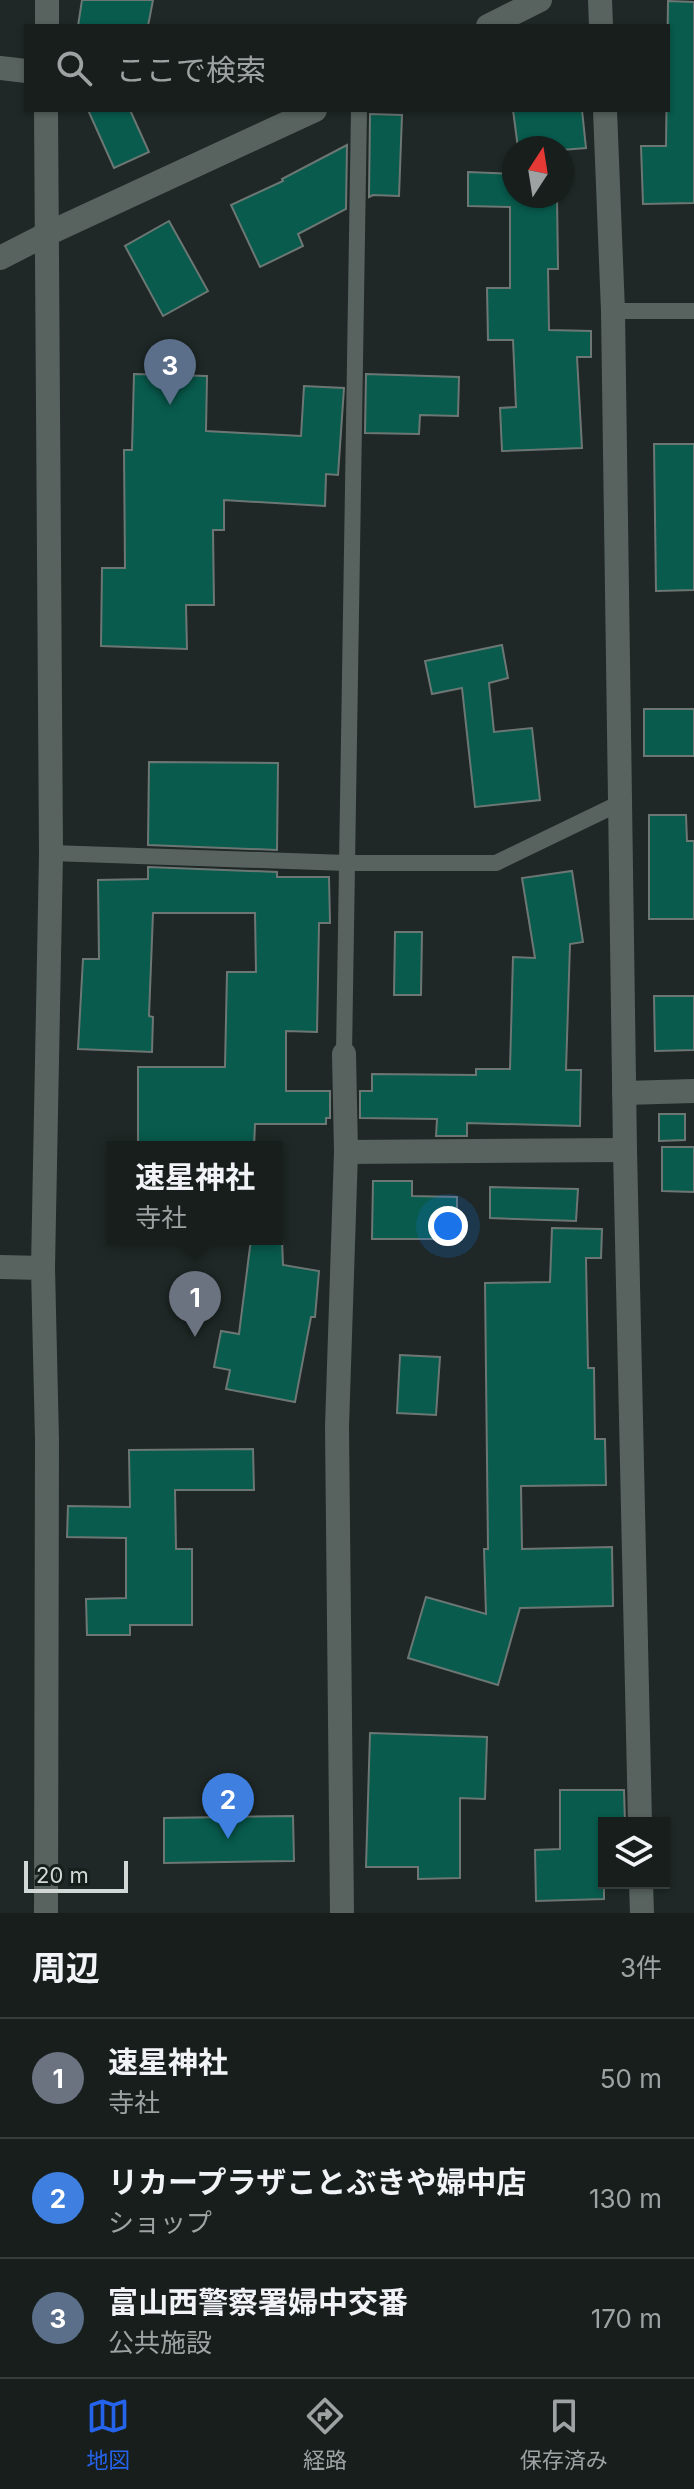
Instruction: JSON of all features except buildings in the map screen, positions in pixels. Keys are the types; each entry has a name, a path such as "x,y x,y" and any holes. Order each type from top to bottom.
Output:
{"street":[{"path":"47,0 47,24"},
{"path":"492,24 540,0"},
{"path":"600,0 601,24"},
{"path":"0,68 24,71"},
{"path":"46,112 51,853 43,1268 47,1440 46,1913"},
{"path":"0,258 311,112"},
{"path":"605,112 613,311 625,1150 640,1817"},
{"path":"342,1913 337,1427 346,1152 344,1054"},
{"path":"624,1093 694,1091"},
{"path":"346,1152 625,1150"},
{"path":"0,1267 43,1268"},
{"path":"641,1889 642,1913"}],"lane":[{"path":"344,1054 359,112"},
{"path":"613,311 694,311"},
{"path":"51,853 347,863 496,863 620,803"}],"place":[{"name":"富山西警察署婦中交番","path":"170,405"},
{"name":"速星神社","path":"195,1337"},
{"name":"リカープラザことぶきや婦中店","path":"228,1839"}]}
